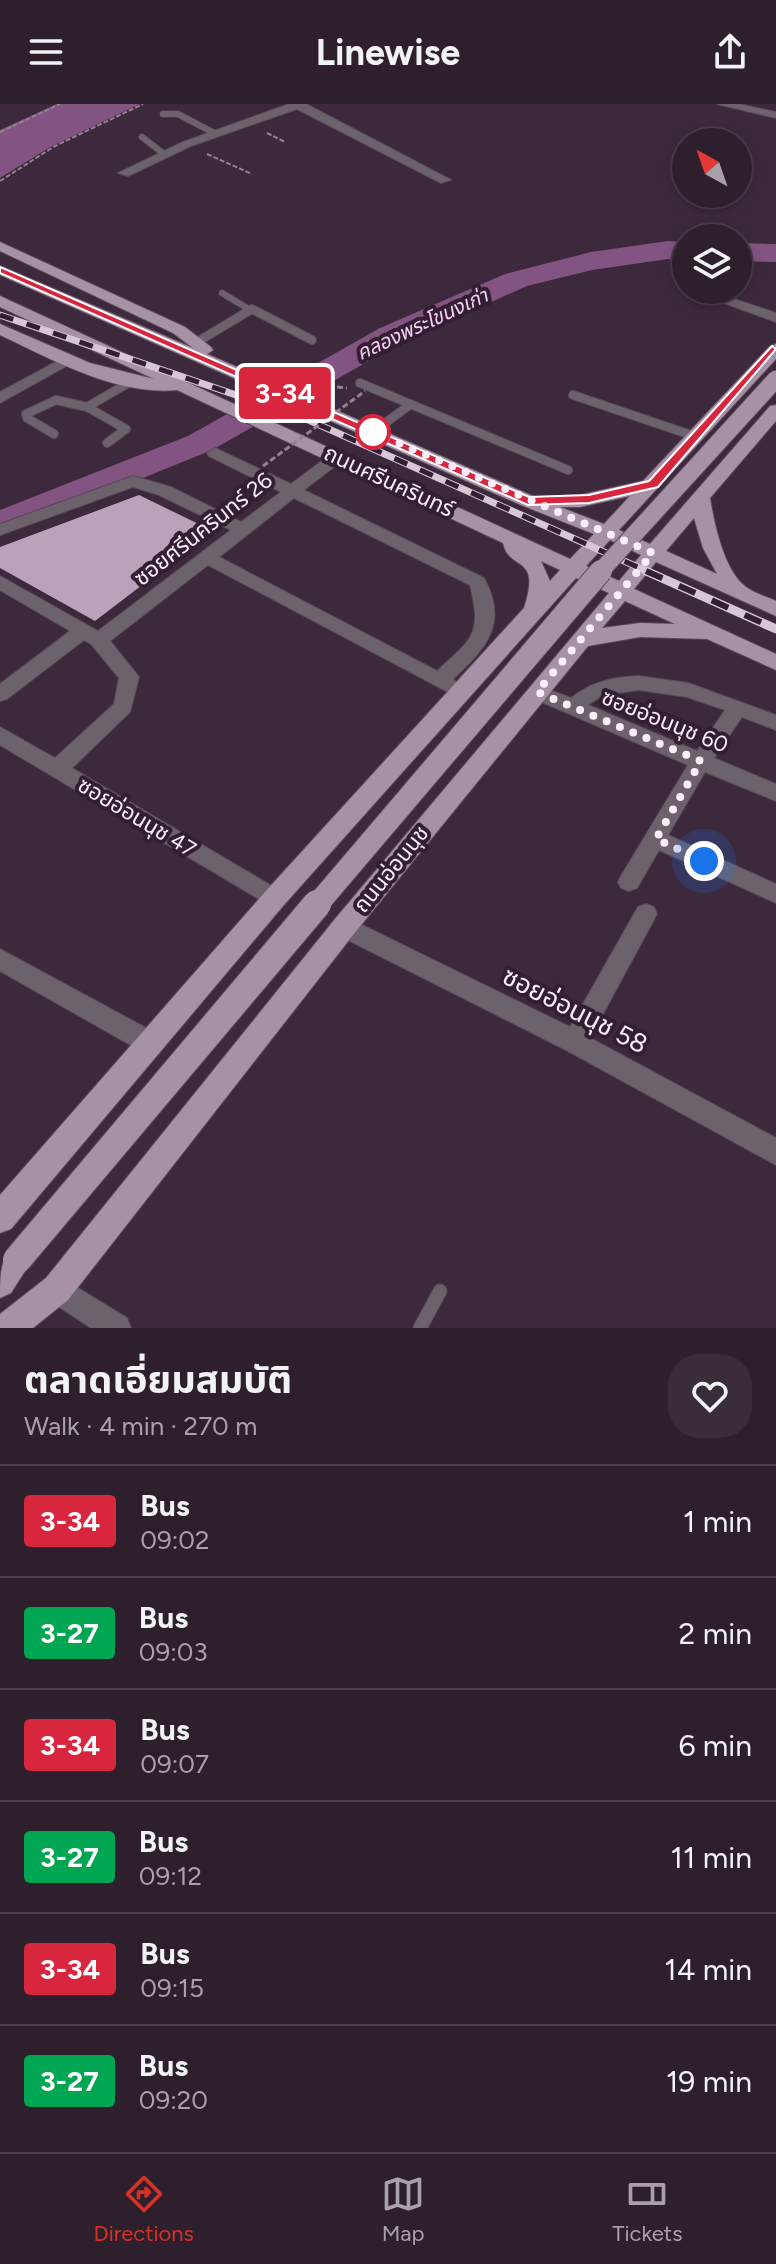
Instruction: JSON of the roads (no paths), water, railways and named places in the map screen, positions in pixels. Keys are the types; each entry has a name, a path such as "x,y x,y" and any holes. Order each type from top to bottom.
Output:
{"main road":[{"path":"0,246 179,330 222,366"},
{"name":"ถนนศรีนครินทร์","path":"0,270 528,501 608,532 776,609"},
{"name":"ถนนศรีนครินทร์","path":"4,303 776,663"},
{"path":"0,329 67,360 130,382 187,386"},
{"path":"0,1218 274,899 450,686 480,669 776,349"},
{"name":"ถนนอ่อนนุช","path":"8,1271 567,608 776,379"},
{"name":"ถนนอ่อนนุช","path":"8,1328 57,1289 344,927 653,553 776,410"},
{"path":"694,441 694,457 703,464 719,465 734,461"},
{"path":"528,501 589,499 654,484"},
{"path":"702,499 701,522 713,551 739,593"},
{"path":"493,529 532,563 542,581 542,590 530,616"},
{"path":"580,641 608,632 652,629 718,636"},
{"path":"480,669 507,667 526,671 535,680 537,692"}],"street":[{"path":"124,173 187,144 299,104 445,180"},
{"path":"723,104 776,115"},
{"path":"736,304 776,318"},
{"path":"0,398 67,360"},
{"path":"206,557 450,686 486,622 478,582 215,453"},
{"name":"ซอยศรีนครินทร์ 26","path":"0,694 206,557 337,457"},
{"path":"0,530 133,481 165,491 242,529"},
{"path":"0,582 91,636 129,677 123,707 57,769"},
{"path":"571,708 596,690 641,684 681,688 776,723"},
{"name":"ซอยอ่อนนุช 60","path":"537,692 776,793"},
{"path":"629,882 701,761 738,707"},
{"name":"ซอยอ่อนนุช 47","path":"0,735 274,899"},
{"path":"656,839 776,894"},
{"path":"575,1042 646,914"},
{"name":"ซอยอ่อนนุช 58","path":"344,927 575,1042 776,1152"},
{"path":"0,959 150,1043"},
{"path":"57,1289 117,1328"}],"lane":[{"path":"163,114 178,114 216,134"},
{"path":"142,137 164,154"},
{"path":"222,293 312,340"},
{"path":"197,342 254,310"},
{"path":"87,407 130,382"},
{"path":"363,387 568,470"},
{"path":"573,395 694,441"},
{"path":"54,434 27,418 26,414 63,398 87,407 126,429 107,443"},
{"path":"373,432 411,404"},
{"path":"420,1328 440,1291"}],"waterway":[{"name":"คลองพระโขนงเก่า","path":"0,524 200,443 391,335 516,280 591,261 672,250"},
{"name":"คลองพระโขนงเก่า","path":"752,252 776,253"}],"railway":[{"path":"0,315 304,418 651,573"},
{"path":"646,571 776,629"}]}
